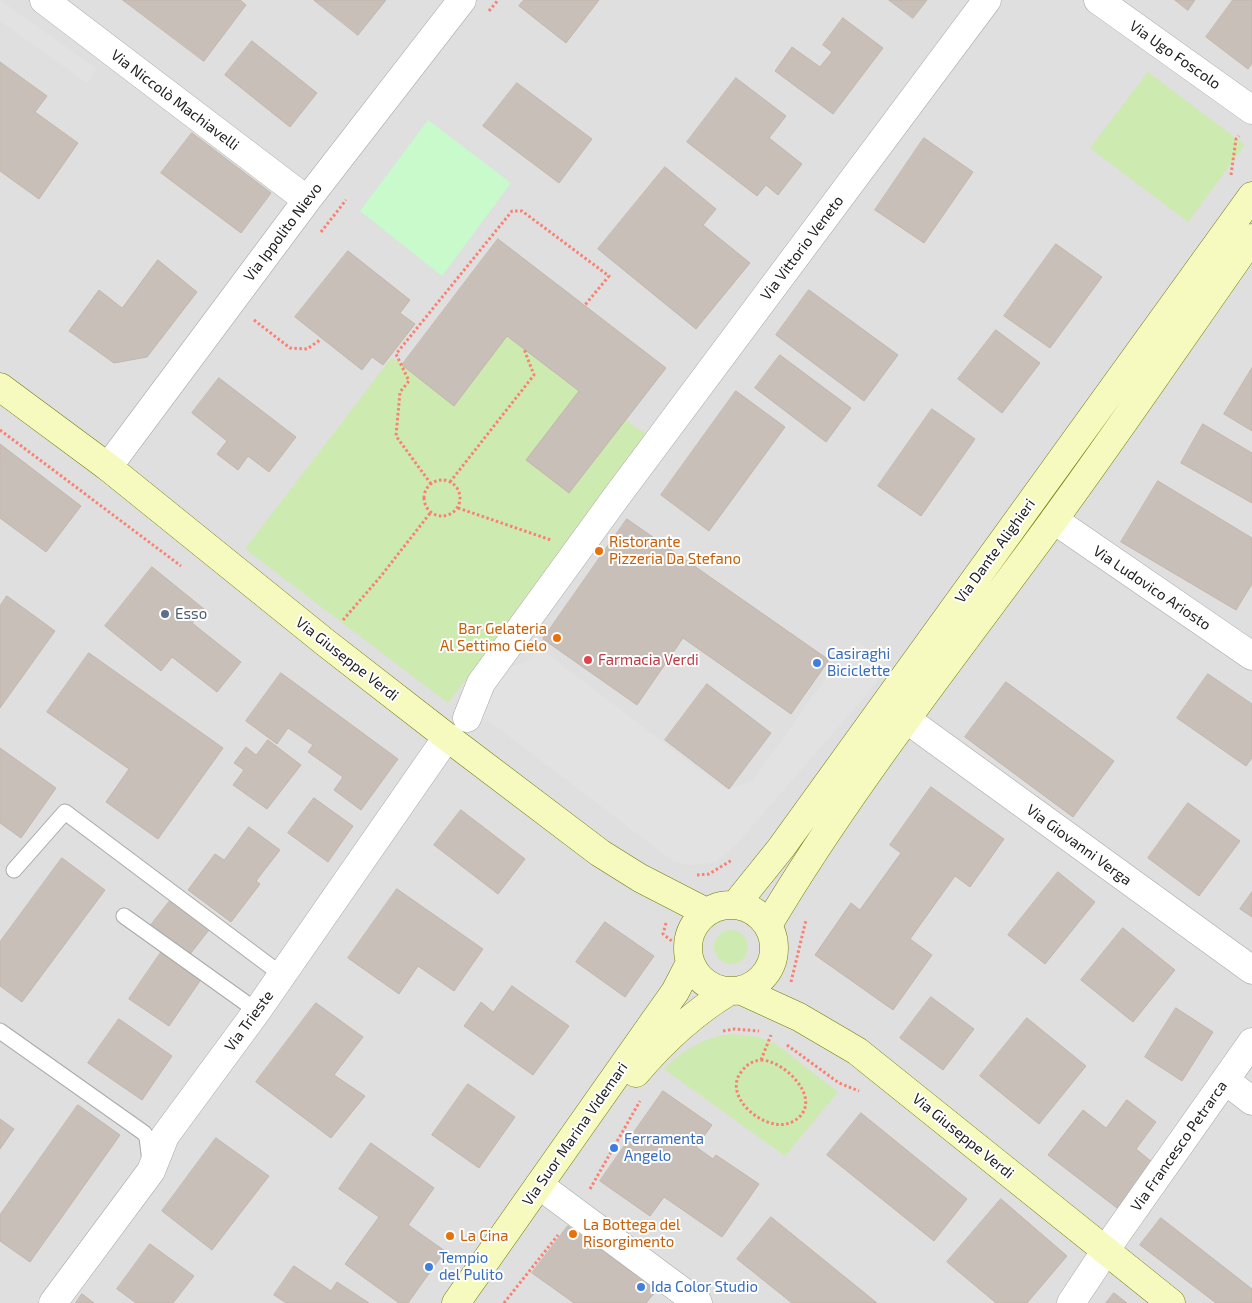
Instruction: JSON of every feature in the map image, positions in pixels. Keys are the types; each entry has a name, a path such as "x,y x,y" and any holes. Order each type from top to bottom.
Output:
{"street":[{"name":"Via Niccolò Machiavelli","path":"44,0 307,200"},
{"name":"Via Ippolito Nievo","path":"108,467 307,200 462,0"},
{"name":"Via Vittorio Veneto","path":"467,718 481,683 617,496 988,0"},
{"name":"Via Ugo Foscolo","path":"1098,0 1252,110"},
{"name":"Via Dante Alighieri","path":"736,904 781,848 1252,196"},
{"name":"Via Dante Alighieri","path":"768,925 804,864 906,719 1054,520 1252,238"},
{"name":"Via Giuseppe Verdi","path":"0,387 108,467 447,737 612,861 640,878 706,912"},
{"name":"Via Ludovico Ariosto","path":"1054,520 1252,656"},
{"name":"Via Giovanni Verga","path":"906,719 1252,970"},
{"name":"Via Trieste","path":"53,1303 151,1171 165,1136 257,1011 447,737"},
{"path":"736,904 750,909 762,917 772,933 774,954 765,975 754,985 734,991 716,989 698,977 690,963 687,944 690,933 698,919 706,912 721,906 736,904"},
{"name":"Via Suor Marina Videmari","path":"474,1303 545,1189 675,992 690,963"},
{"name":"Via Giuseppe Verdi","path":"734,991 799,1017 857,1051 1171,1303"},
{"name":"Via Suor Marina Videmari","path":"456,1303 654,1053 689,1018 734,991"},
{"name":"Via Francesco Petrarca","path":"1071,1303 1252,1042"},
{"path":"1225,1080 1252,1101"},
{"path":"545,1189 698,1303"}],"lane":[{"path":"14,870 65,812 282,975"},
{"path":"124,916 257,1011"},
{"path":"0,1031 144,1133 147,1137 151,1171"}],"path":[{"path":"431,484 396,436 400,392 409,380 396,354 512,211 522,211 609,276 585,305"},
{"path":"254,320 290,348 306,349 320,340"},
{"path":"450,482 534,374 524,349"},
{"path":"438,480 456,485 460,495 458,508 448,515 442,516 431,512 424,500 427,488 431,484 438,480"},
{"path":"458,508 558,543"},
{"path":"326,642 431,512"},
{"path":"715,1033 734,1029 762,1032"},
{"path":"766,1033 779,1040"},
{"path":"786,1045 839,1083 866,1094"},
{"path":"761,1060 774,1062 791,1075 802,1087 806,1100 806,1106 800,1116 790,1123 773,1124 750,1110 735,1089 737,1078 748,1065 761,1060"},
{"path":"504,1303 577,1212 644,1094"}],"shaded area":[{"path":"0,0 1252,0 1252,1303 0,1303"},
{"path":"0,0 97,69 87,83 0,21"},
{"path":"856,641 890,663 870,691 736,845 716,862 692,865 674,862 486,719 479,726 457,710 505,670 528,660 541,649 726,790 753,780 835,665"}],"green space":[{"path":"1148,72 1245,145 1188,222 1090,148"},
{"path":"428,120 511,183 442,276 360,211"},
{"path":"507,336 650,437 448,703 245,549 392,357 454,405"},
{"path":"731,930 738,931 743,935 747,940 747,954 743,959 738,963 731,964 724,963 719,959 715,954 714,947 715,940 719,935 724,931"},
{"path":"731,1034 758,1037 776,1044 838,1092 785,1156 664,1069 686,1050 703,1041"}],"building":[{"path":"123,0 240,0 246,5 204,61"},
{"path":"314,0 386,0 358,35"},
{"path":"524,0 599,0 566,43 519,6"},
{"path":"889,0 927,0 913,18"},
{"path":"1175,0 1195,0 1188,10"},
{"path":"1233,0 1252,0 1252,63 1248,69 1206,37"},
{"path":"843,18 883,48 833,114 775,71 792,47 820,67 832,52 823,45"},
{"path":"252,41 317,93 290,127 225,75"},
{"path":"0,62 47,96 35,112 78,143 39,199 0,171"},
{"path":"736,78 786,116 769,138 802,164 778,195 766,185 757,196 687,142"},
{"path":"517,83 592,139 559,183 483,126"},
{"path":"192,133 271,193 241,233 161,173"},
{"path":"924,138 973,172 924,243 875,210"},
{"path":"665,167 716,209 703,225 750,263 696,329 598,249"},
{"path":"498,239 666,368 569,493 526,460 579,391 507,336 454,406 402,365"},
{"path":"1056,244 1102,277 1050,348 1004,316"},
{"path":"348,251 410,300 400,313 415,324 383,365 372,357 362,370 295,317"},
{"path":"158,260 197,292 147,357 114,363 69,331 99,290 122,308"},
{"path":"809,290 898,355 864,401 776,335"},
{"path":"996,330 1040,363 1002,413 958,379"},
{"path":"780,355 851,408 826,442 755,388"},
{"path":"1252,368 1252,431 1224,414"},
{"path":"219,378 296,437 269,472 248,456 238,470 217,454 227,441 192,413"},
{"path":"736,391 785,427 709,531 661,495"},
{"path":"932,409 975,439 921,516 878,486"},
{"path":"1203,424 1252,453 1252,503 1181,463"},
{"path":"0,444 81,506 46,552 0,518"},
{"path":"1158,481 1252,538 1252,584 1236,610 1121,542"},
{"path":"627,519 829,660 791,714 683,638 637,705 543,639"},
{"path":"152,567 204,609 192,623 241,662 217,692 172,657 161,671 105,626"},
{"path":"7,596 55,631 0,708 0,606"},
{"path":"89,653 223,748 158,839 106,802 129,769 47,712"},
{"path":"281,673 398,759 361,810 334,790 343,777 308,752 313,745 288,728 277,744 246,721"},
{"path":"1208,674 1252,704 1252,758 1246,766 1177,718"},
{"path":"1006,682 1114,761 1073,817 965,737"},
{"path":"707,684 771,733 729,789 665,740"},
{"path":"268,740 301,765 267,809 233,785 244,770 234,763 246,747 256,755"},
{"path":"0,748 56,788 21,838 0,823"},
{"path":"931,787 1004,839 970,887 955,876 910,939 932,955 893,1010 815,955 851,903 860,910 901,853 890,845"},
{"path":"314,798 353,826 328,862 288,833"},
{"path":"1188,803 1240,841 1199,896 1148,858"},
{"path":"461,810 525,859 498,894 434,845"},
{"path":"249,827 280,850 256,881 260,884 231,922 188,890 215,854 224,860"},
{"path":"62,858 105,890 22,1002 0,986 0,942"},
{"path":"1058,872 1095,902 1045,964 1008,935"},
{"path":"397,889 483,949 454,991 418,966 399,994 348,958"},
{"path":"1252,892 1252,917 1240,909"},
{"path":"173,897 212,926 187,958 147,930"},
{"path":"605,922 654,956 625,997 576,962"},
{"path":"1123,928 1175,970 1133,1022 1081,980"},
{"path":"162,951 202,978 169,1026 129,999"},
{"path":"512,986 569,1026 533,1075 464,1026 481,1002 493,1012"},
{"path":"931,997 974,1029 943,1070 900,1038"},
{"path":"316,1003 363,1037 334,1075 365,1096 331,1138 256,1082"},
{"path":"1176,1008 1213,1032 1182,1081 1145,1057"},
{"path":"1027,1018 1086,1066 1039,1124 980,1076"},
{"path":"119,1019 172,1056 142,1100 88,1063"},
{"path":"468,1084 515,1117 479,1168 432,1135"},
{"path":"663,1091 712,1125 696,1147 713,1159 716,1155 759,1184 722,1237 664,1197 650,1216 600,1181"},
{"path":"1127,1100 1156,1122 1136,1149 1152,1162 1117,1208 1048,1155 1083,1110 1106,1128"},
{"path":"78,1105 120,1135 30,1262 0,1241 0,1215"},
{"path":"861,1113 967,1199 934,1241 827,1155"},
{"path":"0,1119 14,1129 0,1149"},
{"path":"216,1138 269,1176 212,1250 162,1211"},
{"path":"371,1143 434,1188 408,1225 445,1251 408,1303 399,1303 345,1264 379,1217 339,1189"},
{"path":"1001,1199 1067,1256 1027,1303 996,1303 947,1262"},
{"path":"771,1217 877,1303 792,1303 737,1259"},
{"path":"1161,1218 1252,1289 1252,1303 1216,1303 1140,1245"},
{"path":"568,1226 657,1290 646,1303 574,1303 532,1273"},
{"path":"150,1244 194,1276 173,1303 136,1303 117,1289"},
{"path":"294,1266 331,1291 337,1282 369,1303 286,1303 274,1295"},
{"path":"1114,1293 1127,1303 1106,1303"},
{"path":"82,1294 94,1303 76,1303"}],"place":[{"name":"Ristorante Pizzeria Da Stefano","path":"599,551"},
{"name":"Esso","path":"165,614"},
{"name":"Bar Gelateria Al Settimo Cielo","path":"557,638"},
{"name":"Farmacia Verdi","path":"588,660"},
{"name":"Casiraghi Biciclette","path":"817,663"},
{"name":"Ferramenta Angelo","path":"614,1148"},
{"name":"La Bottega del Risorgimento","path":"573,1234"},
{"name":"La Cina","path":"450,1236"},
{"name":"Tempio del Pulito","path":"429,1267"},
{"name":"Ida Color Studio","path":"641,1287"}]}
